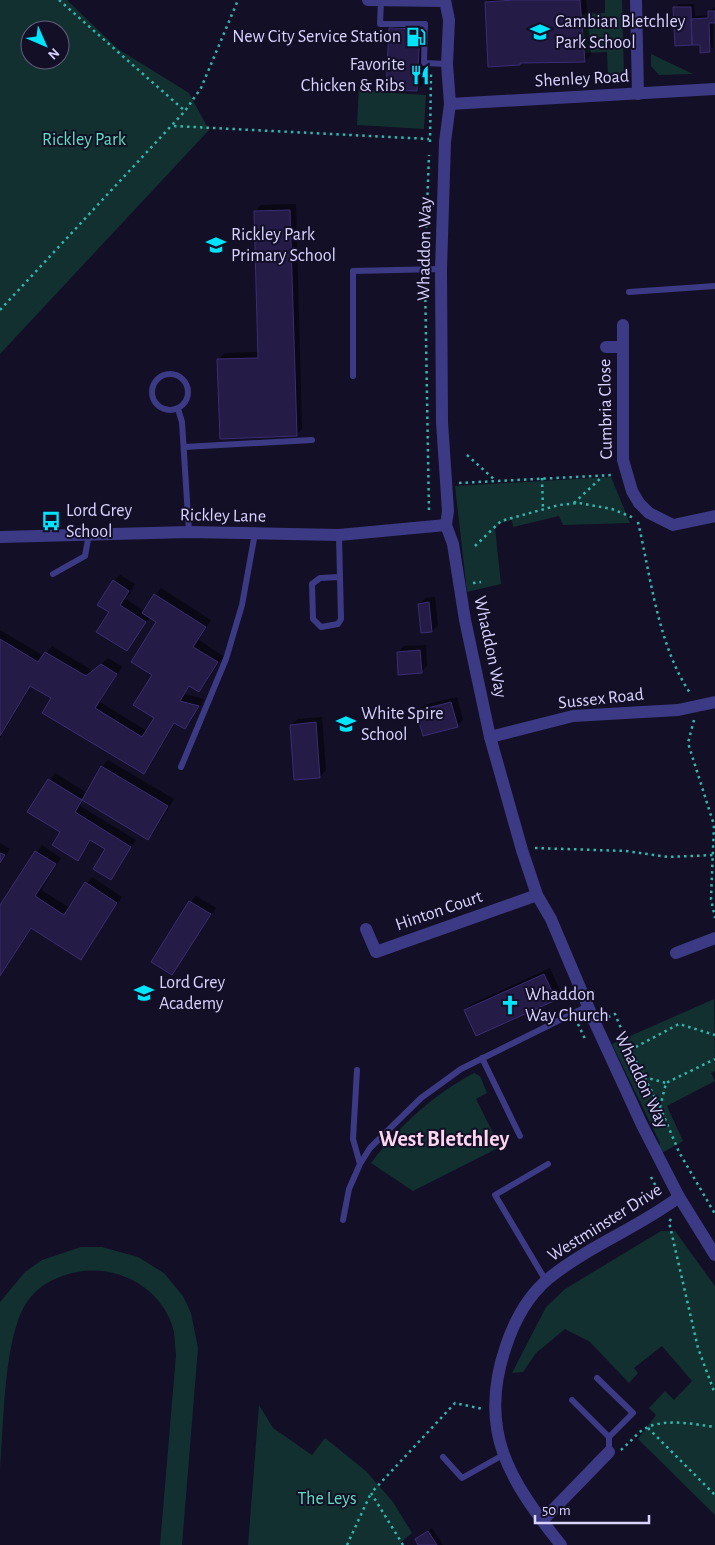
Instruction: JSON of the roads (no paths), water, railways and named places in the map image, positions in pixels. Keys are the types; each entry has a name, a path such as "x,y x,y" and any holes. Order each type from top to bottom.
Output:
{"street":[{"path":"368,0 444,1"},
{"path":"636,0 638,94"},
{"name":"Whaddon Way","path":"444,1 449,20 447,64 450,104 445,142 441,269 445,484 448,511 446,525 453,544 465,620 490,737 522,850 537,895 551,919 595,1023 642,1125 679,1197 715,1255"},
{"name":"Shenley Road","path":"450,104 715,89"},
{"name":"Cumbria Close","path":"623,326 623,460 626,474 639,503 660,520 673,525 715,516"},
{"name":"Cumbria Close","path":"606,347 623,347"},
{"name":"Rickley Lane","path":"0,537 189,532 339,535 446,525"},
{"name":"Sussex Road","path":"490,737 573,716 678,710 715,702"},
{"name":"Hinton Court","path":"366,929 376,952 537,895"},
{"path":"676,953 715,938"},
{"name":"Westminster Drive","path":"562,1545 517,1486 503,1455 493,1412 498,1369 509,1336 522,1310 546,1281 566,1266 666,1207 679,1197"},
{"path":"542,1521 609,1452"}],"lane":[{"path":"381,0 380,24 425,24 424,63 447,64"},
{"path":"353,376 353,271 441,269"},
{"path":"629,292 715,286"},
{"path":"162,375 180,376 187,384 188,393 185,402 178,409 168,410 159,407 153,400 151,391 154,382 162,375"},
{"path":"178,409 182,422 189,532"},
{"path":"184,447 312,440"},
{"path":"180,767 226,659 242,605 255,533"},
{"path":"53,574 85,556 89,534"},
{"path":"339,535 341,619 338,624 321,627 313,619 312,584 320,578 339,577"},
{"path":"343,1220 349,1189 360,1164 370,1148 421,1098 443,1080 482,1058 588,1006"},
{"path":"482,1058 520,1136"},
{"path":"356,1070 353,1139 360,1164"},
{"path":"546,1281 495,1195 548,1164"},
{"path":"597,1378 633,1413 609,1437 609,1452"},
{"path":"572,1400 609,1437"},
{"path":"442,1457 462,1478 503,1455"}],"place":[{"name":"Cambian Bletchley Park School","path":"540,32"},
{"name":"New City Service Station","path":"416,37"},
{"name":"Favorite Chicken & Ribs","path":"420,75"},
{"name":"Rickley Park Primary School","path":"216,245"},
{"name":"Lord Grey School","path":"51,521"},
{"name":"White Spire School","path":"346,724"},
{"name":"Lord Grey Academy","path":"144,993"},
{"name":"Whaddon Way Church","path":"510,1005"}],"district":[{"name":"West Bletchley","path":"444,1139"}],"park label":[{"name":"Rickley Park","path":"84,140"},
{"name":"The Leys","path":"327,1499"}]}
